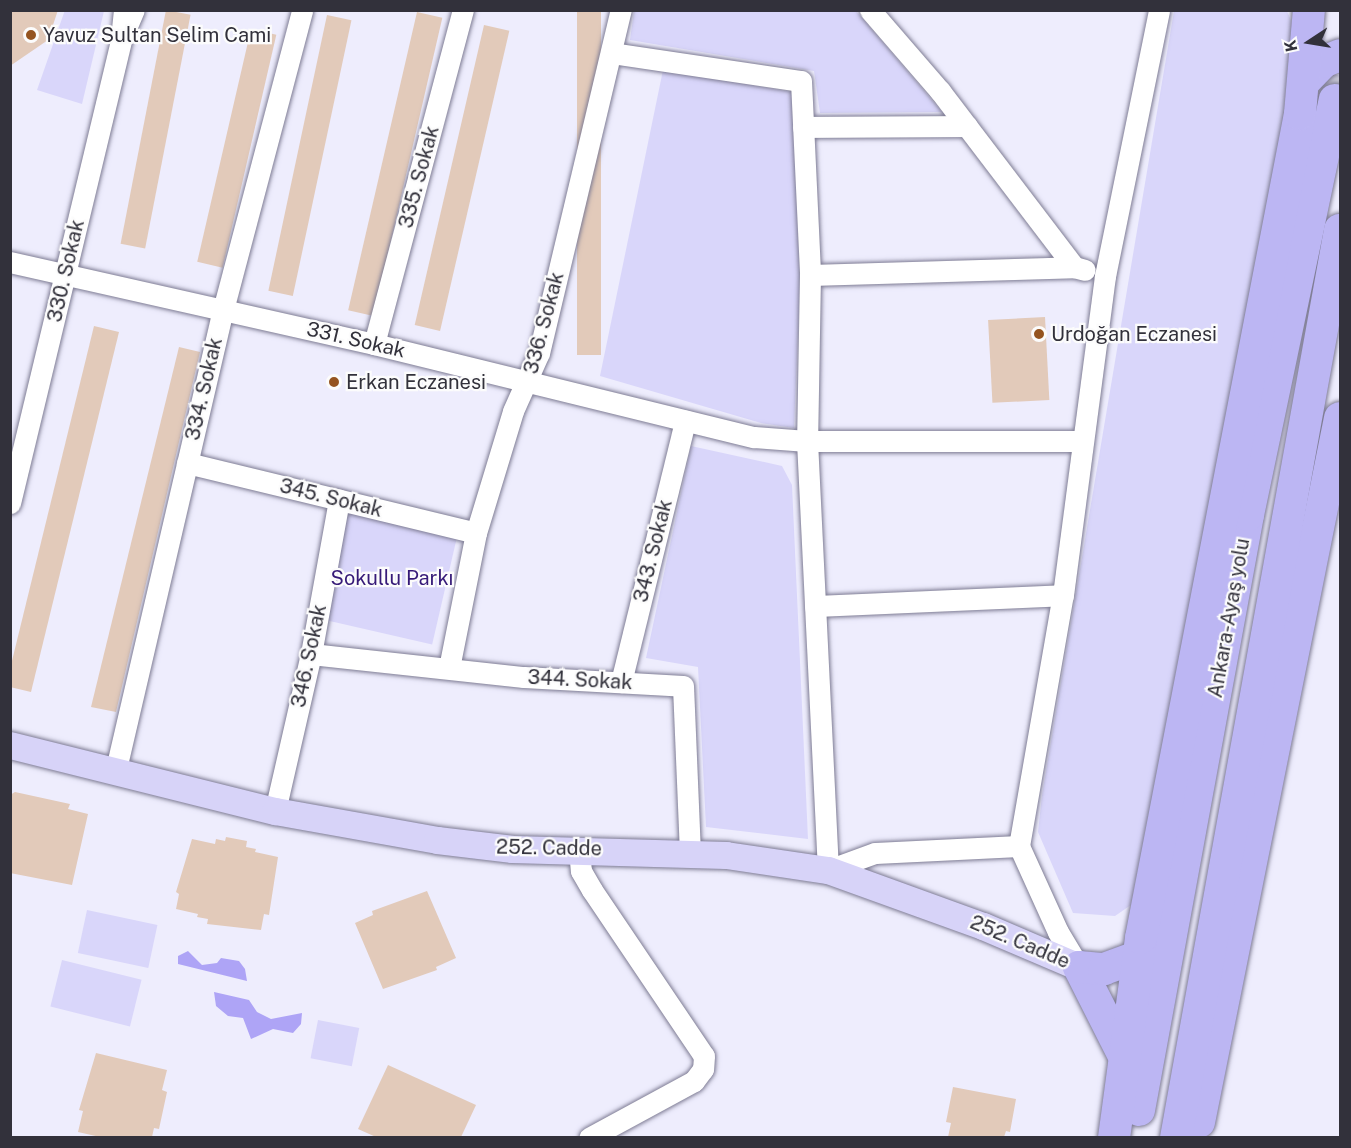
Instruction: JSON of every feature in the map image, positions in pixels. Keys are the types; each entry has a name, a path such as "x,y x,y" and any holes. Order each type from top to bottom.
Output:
{"highway":[{"path":"1114,1137 1139,956 1272,267 1304,82 1310,10"},
{"path":"1304,82 1323,62 1341,55"},
{"name":"Ankara-Ayaş yolu","path":"1134,1137 1248,514 1335,100"},
{"name":"Ankara-Ayaş yolu","path":"1176,1137 1268,613 1341,230"},
{"path":"1196,1137 1341,418"},
{"path":"1079,967 1104,969 1139,956"},
{"path":"1079,967 1126,1060"}],"main road":[{"name":"252. Cadde","path":"10,745 116,769 275,811 485,847 690,853 828,870 983,926 1079,967"}],"street":[{"name":"330. Sokak","path":"10,503 19,430 65,275 121,40 124,10"},
{"name":"330. Sokak","path":"121,40 134,10"},
{"name":"334. Sokak","path":"116,769 223,309 302,10"},
{"name":"335. Sokak","path":"374,344 463,10"},
{"name":"336. Sokak","path":"448,668 476,533 513,411 529,382 621,10"},
{"path":"870,10 967,126 1074,267"},
{"path":"1079,967 1058,932 1019,846 1063,595 1105,276 1159,10"},
{"path":"611,53 801,81 810,275 807,441 828,870 875,853 1019,846"},
{"path":"802,127 967,126"},
{"name":"331. Sokak","path":"10,262 374,344 754,437 807,441 1083,441"},
{"path":"810,275 1074,267 1105,276"},
{"name":"343. Sokak","path":"621,682 685,421"},
{"name":"345. Sokak","path":"187,463 476,533"},
{"name":"346. Sokak","path":"275,811 311,654 339,500"},
{"path":"815,606 1063,595"},
{"name":"344. Sokak","path":"311,654 448,668 683,686 690,853"},
{"path":"579,849 581,871 592,890 698,1044 704,1062 694,1081 590,1137"}],"green space":[{"path":"65,10 104,11 82,104 37,90"},
{"path":"634,11 856,11 942,112 820,113 814,71 630,40"},
{"path":"1174,11 1287,11 1292,23 1294,63 1131,905 1115,916 1073,913 1038,832 1042,795"},
{"path":"663,70 792,92 800,285 794,428 761,423 600,376"},
{"path":"691,446 782,466 792,485 808,839 706,827 698,667 646,658"},
{"name":"Sokullu Parkı","path":"347,511 457,536 432,645 322,619"},
{"path":"87,910 157,925 148,968 78,953"},
{"path":"62,960 142,980 130,1026 50,1007"},
{"path":"318,1020 359,1028 352,1066 311,1058"}],"shaded area":[{"path":"188,951 202,965 217,963 221,958 239,961 245,969 247,981 178,964 178,956"},
{"path":"214,992 249,1000 257,1012 271,1019 302,1013 301,1024 293,1033 273,1029 251,1039 243,1018 228,1016 216,1006"}],"building":[{"name":"Yavuz Sultan Selim Cami","path":"10,10 58,10 48,40 10,66"},
{"path":"166,10 191,15 145,248 121,244"},
{"path":"577,10 601,10 601,355 577,355"},
{"path":"417,12 442,18 373,316 348,310"},
{"path":"327,15 351,20 293,296 268,291"},
{"path":"484,25 509,31 440,331 415,325"},
{"path":"251,29 276,35 223,268 197,262"},
{"path":"1045,317 1049,400 992,403 988,320"},
{"path":"94,326 119,332 31,692 10,687 10,669"},
{"path":"179,347 200,352 116,712 91,707"},
{"path":"15,792 70,804 68,809 88,814 72,885 10,873 10,795"},
{"path":"226,837 247,841 246,847 256,849 255,852 278,857 269,915 264,914 261,930 207,924 208,919 197,917 198,914 176,909 179,894 176,892 192,839 215,844 216,839 225,841"},
{"path":"427,891 456,958 436,967 437,970 383,989 355,923 373,915 372,911"},
{"path":"96,1053 167,1070 162,1090 167,1092 159,1129 154,1128 152,1137 100,1137 78,1132 83,1111 79,1110"},
{"path":"388,1065 476,1105 461,1137 376,1137 358,1129"},
{"path":"953,1087 1016,1099 1010,1132 1006,1131 1004,1137 948,1137 951,1123 946,1122"}],"tunnel":[{"path":"1335,100 1340,75"}],"place":[{"name":"Yavuz Sultan Selim Cami","path":"31,35"},
{"name":"Urdoğan Eczanesi","path":"1039,334"},
{"name":"Erkan Eczanesi","path":"334,382"}]}
